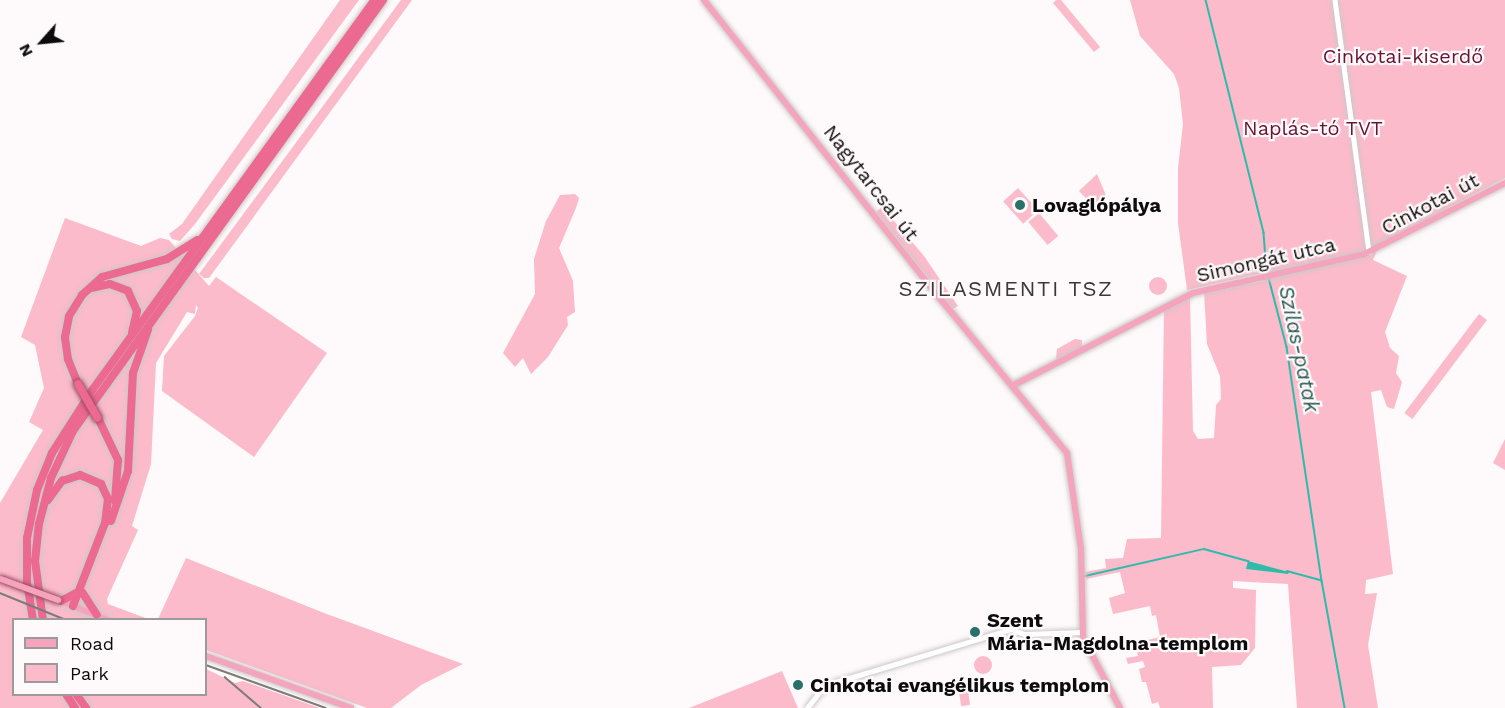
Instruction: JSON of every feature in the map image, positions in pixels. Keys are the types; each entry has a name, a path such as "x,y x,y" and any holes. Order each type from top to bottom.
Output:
{"highway":[{"path":"33,618 26,550 37,490 60,439 375,0"},
{"path":"43,618 35,561 39,524 48,486 73,431 382,0"},
{"path":"108,522 116,500 118,460 98,418 78,384 68,359 66,331 75,304 89,288 110,274 179,254 197,241 220,213"},
{"path":"89,288 115,284 132,296 136,319 123,349"},
{"path":"74,607 128,471 135,363 159,309"},
{"path":"39,524 58,484 80,475 94,478 106,491 108,522"},
{"path":"60,601 79,592"},
{"path":"79,592 97,615"}],"main road":[{"name":"Nagytarcsai út","path":"704,0 1070,461 1081,549 1082,632"},
{"name":"Cinkotai út","path":"1369,252 1505,183"},
{"name":"Simongát utca","path":"1012,386 1178,299 1206,288 1369,252"},
{"path":"0,579 104,618"},
{"path":"1082,632 1119,708"},
{"path":"207,656 351,708"}],"street":[{"path":"1335,0 1369,252"},
{"path":"807,708 818,694 841,680 1011,630 1025,634 1082,632"}],"green space":[{"path":"340,0 359,0 195,224 180,241 172,239 169,234 182,224"},
{"path":"401,0 412,0 209,278 204,278 199,274"},
{"path":"1061,0 1100,47 1094,52 1053,3"},
{"name":"Naplás-tó TVT","path":"1130,0 1505,0 1505,178 1380,244 1373,260 1407,276 1385,332 1390,348 1399,356 1396,373 1402,382 1394,409 1387,407 1381,390 1371,392 1393,574 1366,580 1365,594 1377,593 1368,645 1378,708 1297,708 1288,584 1233,581 1233,588 1256,590 1255,648 1241,665 1212,667 1213,708 1160,708 1158,702 1152,704 1146,682 1142,682 1139,669 1145,667 1143,661 1128,664 1126,658 1138,656 1135,643 1160,637 1156,615 1152,616 1150,606 1113,614 1109,598 1125,593 1120,572 1086,579 1085,572 1106,568 1105,559 1123,558 1127,539 1161,538 1164,309 1190,297 1193,431 1198,439 1214,438 1216,405 1221,399 1220,376 1207,344 1204,292 1263,281 1262,273 1187,290 1178,223 1178,168 1183,124 1179,88 1174,74 1140,36"},
{"path":"1097,174 1107,198 1098,211 1079,191"},
{"name":"Lovaglópálya","path":"1018,188 1038,210 1023,224 1003,201"},
{"path":"575,194 579,198 559,248 573,281 575,312 567,317 568,325 548,357 531,374 523,358 515,367 503,353 535,294 534,259 546,221 560,195"},
{"path":"882,207 924,256 958,306 953,309 876,212"},
{"name":"Lovaglópálya","path":"1039,213 1058,236 1048,245 1028,222"},
{"path":"65,218 141,246 160,238 169,240 209,286 216,277 327,353 254,457 162,391 164,356 195,316 198,308 196,305 195,314 187,312 156,363 151,464 132,526 138,530 107,599 108,604 145,618 12,618 12,696 207,696 207,669 235,683 243,681 320,708 0,708 0,503 43,430 29,422 44,388 35,345 21,337"},
{"path":"1158,277 1164,280 1167,286 1164,292 1158,295 1152,292 1149,286 1152,280"},
{"path":"1479,314 1487,320 1412,419 1404,413"},
{"path":"1075,339 1082,340 1082,347 1056,359 1057,349"},
{"path":"1505,439 1505,470 1493,463"},
{"path":"186,558 324,613 463,664 421,685 391,708 367,708 207,650 207,618 158,618"},
{"path":"983,656 989,659 992,665 989,671 983,674 977,671 974,665 977,659"},
{"path":"782,671 798,708 689,708"},
{"path":"967,685 970,705 961,706 958,686"}],"shaded area":[{"path":"1248,561 1289,572 1288,574 1246,569"}],"waterway":[{"name":"Szilas-patak","path":"1206,0 1264,233 1267,273"},
{"name":"Szilas-patak","path":"1269,278 1287,347 1322,581 1345,708"},
{"path":"1085,576 1204,549 1248,561"},
{"path":"1287,571 1320,580"}],"tram line":[{"path":"0,593 61,618"},
{"path":"207,665 326,708"},
{"path":"225,677 261,708"}],"place":[{"name":"Lovaglópálya","path":"1020,205"},
{"name":"Szent Mária-Magdolna-templom","path":"975,632"},
{"name":"Cinkotai evangélikus templom","path":"798,685"}],"district":[{"name":"SZILASMENTI TSZ","path":"1006,289"}],"park label":[{"name":"Cinkotai-kiserdő","path":"1403,56"}]}
